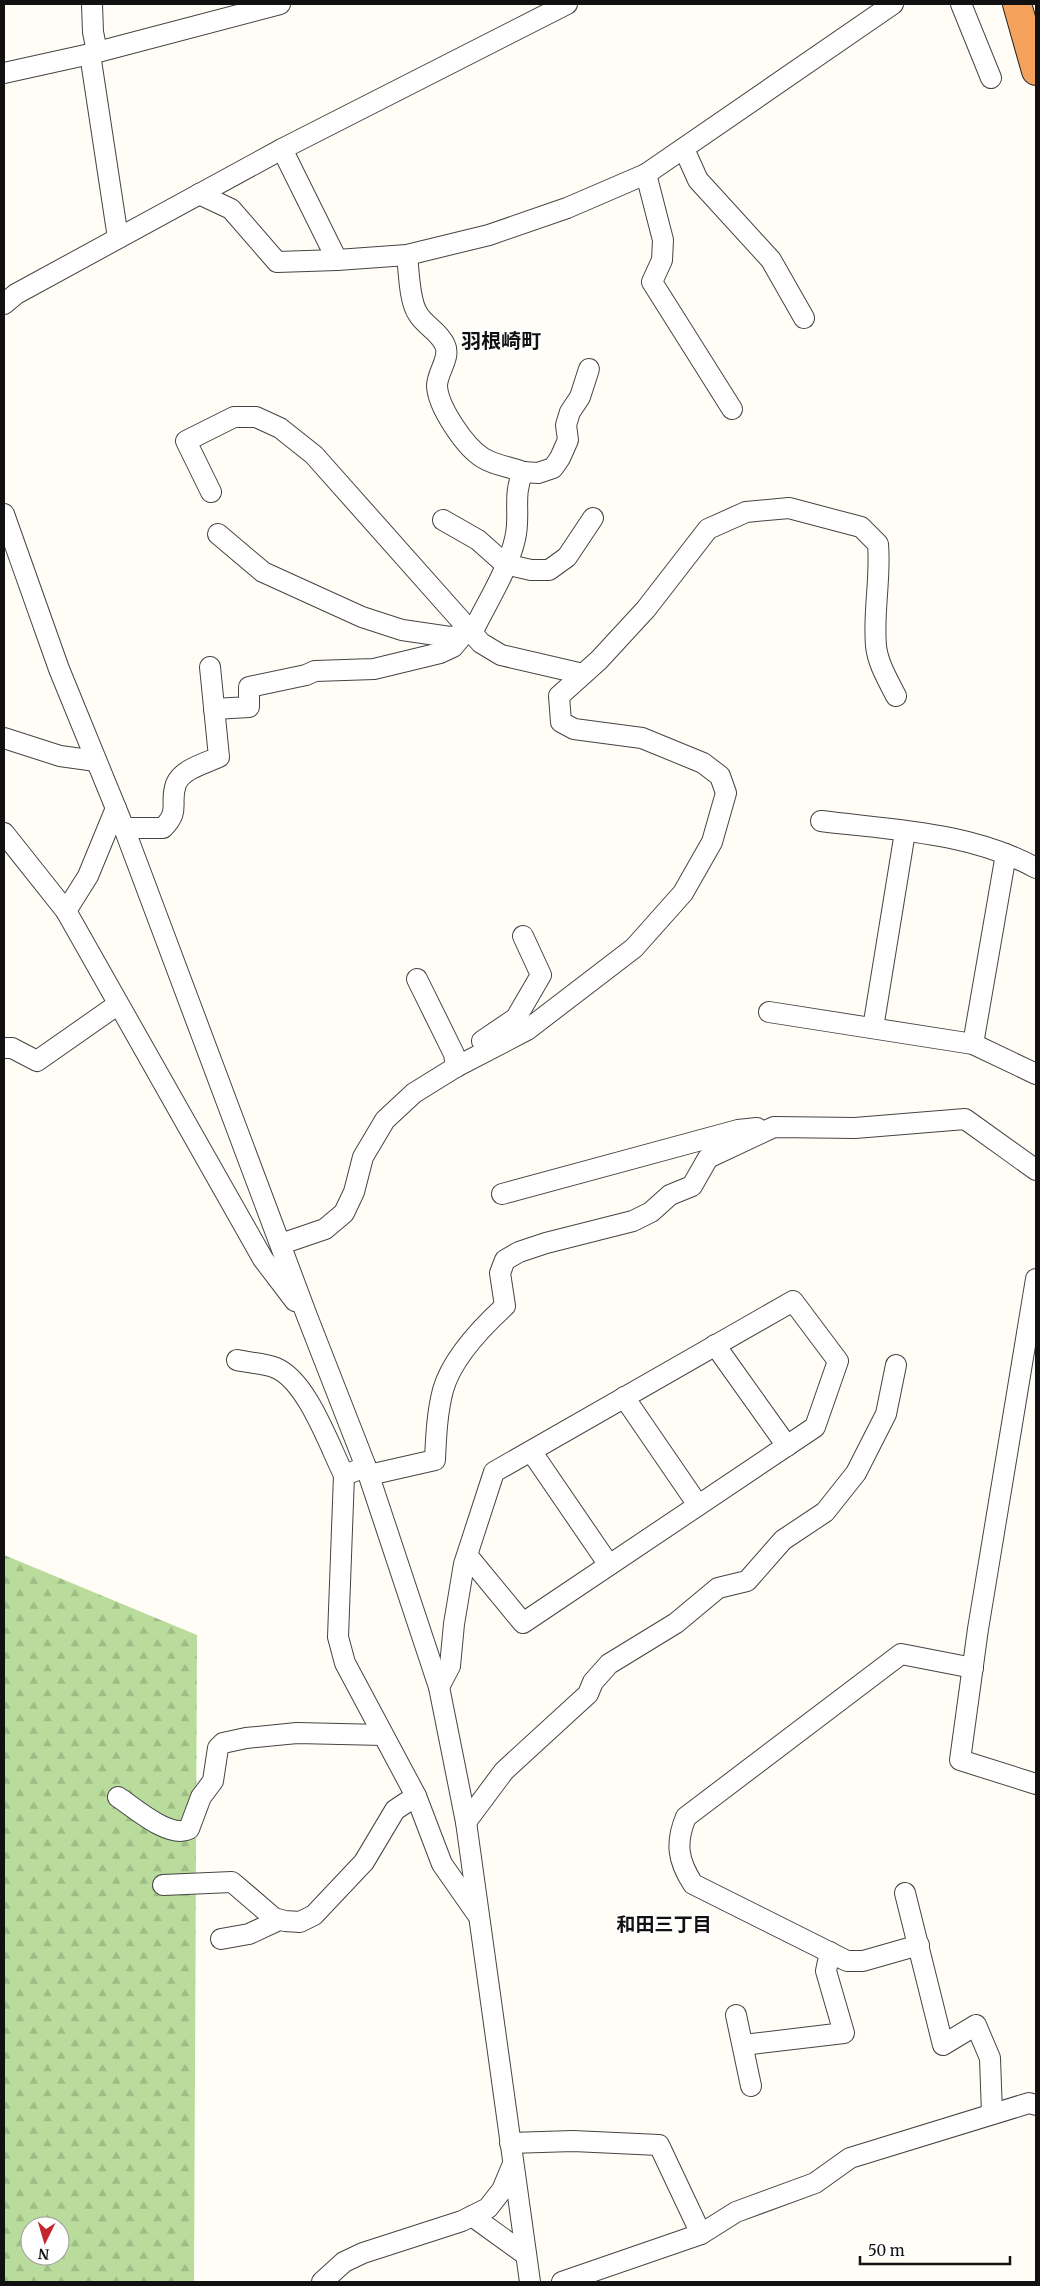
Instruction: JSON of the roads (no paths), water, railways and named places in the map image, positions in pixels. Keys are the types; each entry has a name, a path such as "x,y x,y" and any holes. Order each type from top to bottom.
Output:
{"highway":[{"path":"1017,4 1036,70"}],"street":[{"path":"92,4 93,53 118,238"},
{"path":"4,73 93,53 280,4"},
{"path":"4,304 16,294 282,149 567,4"},
{"path":"199,194 231,209 278,262 407,255 489,235 567,208 646,174 893,4"},
{"path":"962,4 991,78"},
{"path":"282,149 337,260"},
{"path":"684,149 698,180 771,260 804,318"},
{"path":"646,174 663,240 662,260 652,282 732,409"},
{"path":"407,255 412,294 417,314 439,335 446,347 445,360 439,374 437,386 445,410 467,444 484,458 523,472 538,473 553,468 568,440 566,425 570,412 580,396 589,369"},
{"path":"211,492 186,442 234,417 256,417 280,428 314,455 467,634 501,655 583,674"},
{"path":"214,709 249,707 249,687 306,675 315,671 374,668 431,655 453,647 467,634 515,542 518,524 515,505 518,483 523,472"},
{"path":"455,1061 527,1030 634,948 683,893 712,842 726,793 720,776 703,763 642,738 574,729 561,722 559,696 599,660 646,608 708,529 746,512 789,508 861,527 878,544 880,568 876,601 876,646 882,668 896,696"},
{"path":"4,514 59,669 124,828 307,1316 368,1471 439,1688 466,1822 530,2282"},
{"path":"443,520 478,540 505,564 531,570 549,570 567,557 593,518"},
{"path":"218,534 263,572 362,618 402,630 450,637 467,634"},
{"path":"124,828 163,828 173,818 176,784 189,770 219,757 210,667"},
{"path":"4,738 60,756 96,761"},
{"path":"66,912 88,876 116,808"},
{"path":"821,821 963,839 1006,854 1036,868"},
{"path":"873,1028 906,832"},
{"path":"4,833 66,912 117,1005 263,1259 307,1316"},
{"path":"973,1044 1006,854"},
{"path":"281,1244 325,1228 344,1213 354,1192 363,1157 385,1120 455,1061 516,1018 540,975 523,936"},
{"path":"417,979 455,1061"},
{"path":"4,1048 12,1048 37,1061 117,1005"},
{"path":"770,1012 973,1044 1036,1074"},
{"path":"502,1194 738,1130 774,1127 855,1128 964,1118 1036,1170"},
{"path":"344,1475 434,1460 438,1416 443,1390 449,1374 478,1332 505,1306 500,1273 505,1260 519,1252 546,1242 633,1221 651,1212 670,1195 692,1186 708,1158 774,1127"},
{"path":"1035,1291 973,1668 960,1760 1036,1784"},
{"path":"439,1688 450,1666 454,1624 467,1555 494,1472 793,1301 838,1361 815,1427 523,1623 467,1555"},
{"path":"714,1345 786,1446"},
{"path":"237,1360 275,1368 292,1379 307,1400 344,1475 338,1637 345,1663 416,1796 442,1864 479,1918"},
{"path":"466,1822 504,1771 588,1694 593,1682 608,1664 676,1623 718,1588 747,1581 783,1540 825,1512 856,1473 886,1414 896,1365"},
{"path":"624,1397 698,1505"},
{"path":"531,1451 610,1565"},
{"path":"919,1945 862,1961 847,1960 693,1884 683,1870 679,1852 679,1834 686,1817 901,1654 973,1668"},
{"path":"118,1797 156,1823 184,1832 189,1829 201,1797 213,1781 218,1748 223,1743 246,1738 297,1733 383,1735"},
{"path":"164,1885 232,1882 274,1918 300,1922 314,1915 364,1862 395,1810 416,1796"},
{"path":"905,1893 943,2045 976,2025 990,2058 992,2114"},
{"path":"221,1939 249,1934 278,1920"},
{"path":"743,2045 844,2033 826,1972 830,1952"},
{"path":"736,2014 751,2086"},
{"path":"562,2282 701,2234 736,2212 815,2183 850,2158 1029,2103 1036,2105"},
{"path":"510,2143 574,2142 659,2145 701,2234"},
{"path":"322,2282 344,2262 363,2252 472,2216 488,2208 502,2190 513,2164"},
{"path":"472,2216 526,2255"}],"district":[{"name":"羽根崎町","path":"501,341"},
{"name":"和田三丁目","path":"664,1924"}]}
